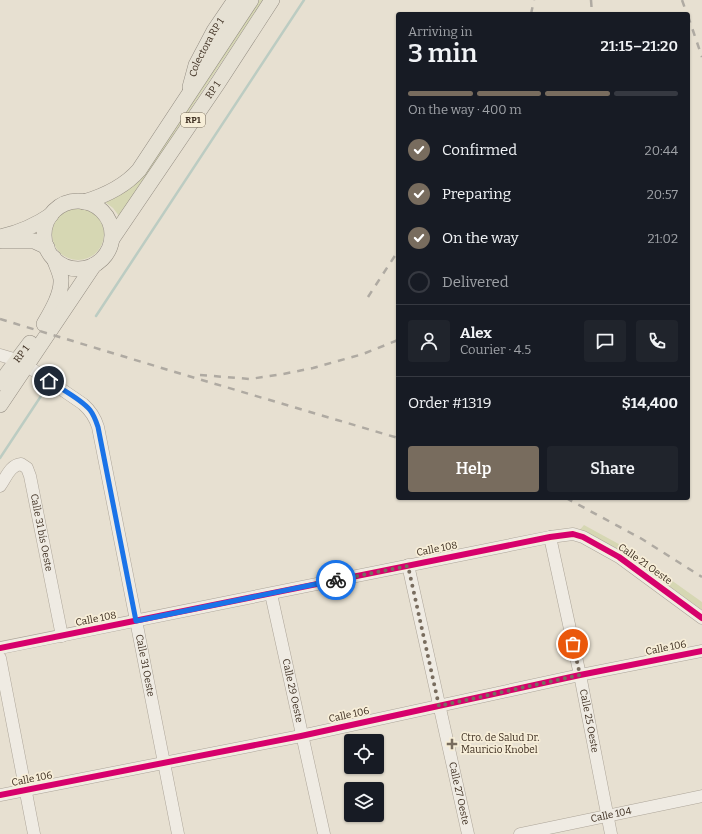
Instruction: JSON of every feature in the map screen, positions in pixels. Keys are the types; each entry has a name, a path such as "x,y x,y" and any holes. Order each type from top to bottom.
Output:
{"main road":[{"name":"Colectora RP 1","path":"187,99 196,65 214,31 235,0"},
{"name":"RP 1","path":"84,202 104,194 134,176 140,170 252,0"},
{"name":"RP 1","path":"112,239 218,83 272,0"},
{"name":"RP1","path":"50,252 45,232 47,223 51,216 58,208 68,203 78,200 84,202"},
{"path":"84,202 100,208 107,217 111,227 112,239"},
{"path":"0,237 29,228 51,216"},
{"name":"RP1","path":"94,264 103,258 109,249 112,239"},
{"path":"0,241 34,241 50,252 62,265 73,268 84,268 94,264"},
{"name":"RP 1","path":"0,405 48,317 58,293 61,281 59,270 50,252"},
{"name":"RP 1","path":"0,383 22,363 94,264"},
{"path":"0,372 22,363"}],"street":[{"name":"Calle 31 Oeste","path":"0,355 22,363 91,410 95,418 178,834"},
{"name":"Calle 31 bis Oeste","path":"0,486 12,467 21,464 27,468 30,476 62,636"},
{"name":"Calle 108","path":"0,648 550,537 572,534"},
{"name":"Calle 21 Oeste","path":"572,534 583,537 620,557 702,618"},
{"name":"Calle 25 Oeste","path":"550,537 580,675 611,834"},
{"name":"Calle 27 Oeste","path":"408,566 468,834"},
{"name":"Calle 29 Oeste","path":"271,594 324,834"},
{"name":"Calle 106","path":"0,795 302,736 580,675 702,651"},
{"path":"0,658 34,834"},
{"name":"Calle 104","path":"520,834 702,796"}],"green space":[{"path":"254,0 263,0 119,216 113,208 105,202 123,187"},
{"path":"73,208 83,208 97,215 104,229 104,239 97,253 83,260 73,260 63,256 56,249 52,239 52,229 56,219 63,212"},
{"path":"584,525 626,548 702,602 702,614 578,532"}],"waterway":[{"path":"96,316 304,0"},
{"path":"0,458 43,393"}],"railway":[{"path":"531,12 534,0"},
{"path":"591,0 592,12"},
{"path":"682,0 686,12"},
{"path":"690,22 702,57"},
{"path":"368,297 396,254"},
{"path":"0,319 396,437"},
{"path":"200,375 250,379 283,374 313,368 363,354 396,341"},
{"path":"570,500 642,539 702,577"}],"cycle path":[{"path":"0,648 550,537 573,534 583,537 619,557 702,618"},
{"path":"0,795 301,736 580,675 702,651"}],"way so far":[{"path":"336,580 408,566 439,706 580,675 573,644"}],"place":[{"name":"Ctro. de Salud Dr. Mauricio Knobel","path":"452,744"}],"route":[{"path":"49,381 91,410 95,418 136,621 336,580"}]}
